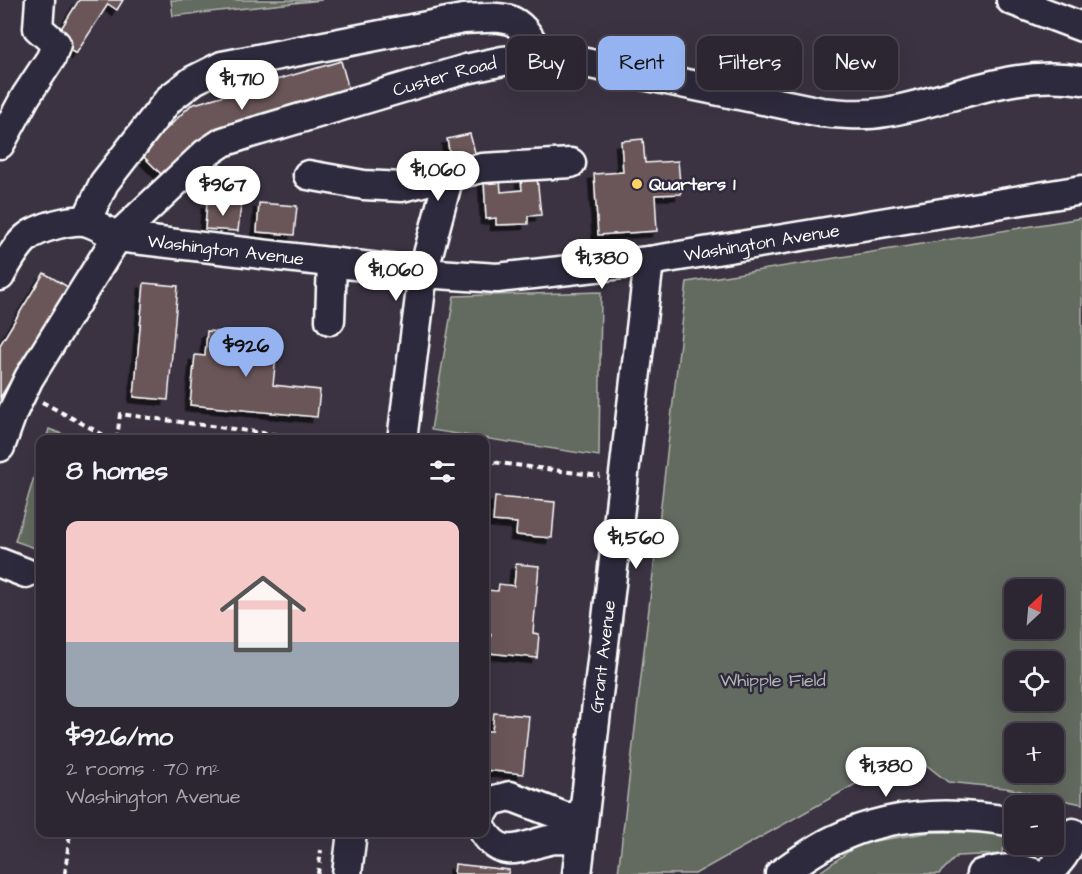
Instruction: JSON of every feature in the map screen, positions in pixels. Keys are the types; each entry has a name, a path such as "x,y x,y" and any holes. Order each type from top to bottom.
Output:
{"street":[{"path":"0,144 26,96 51,58 56,44 38,28 40,0"},
{"path":"1011,0 1050,7 1082,27"},
{"path":"86,221 104,183 169,99 194,80 222,66 463,19 502,17 518,24 530,36"},
{"name":"Custer Road","path":"0,447 22,392 117,237 205,154 223,142 466,69 507,61"},
{"name":"Custer Road","path":"586,63 821,111 857,115 886,112 1015,79 1082,80"},
{"path":"308,175 364,185 402,187 482,168 571,164"},
{"path":"403,435 423,273 449,176"},
{"name":"Washington Avenue","path":"117,237 423,273 497,278 649,261 1082,190"},
{"path":"0,276 27,237 62,223 86,221 117,237"},
{"name":"Grant Avenue","path":"577,874 649,261"},
{"path":"330,320 332,262"},
{"path":"489,804 491,801 510,796 565,817 581,828"},
{"path":"780,874 834,840 868,826 908,816 950,815 1004,821"},
{"path":"487,837 490,841 509,850 521,849 581,828"},
{"path":"1047,874 1064,857 1069,848 1069,832"},
{"path":"347,874 351,837"},
{"path":"981,874 1000,869 1017,869 1036,874"}],"path":[{"path":"22,392 105,435"},
{"path":"116,435 120,414 278,435"},
{"path":"489,462 623,479"},
{"path":"65,874 69,837"},
{"path":"318,874 321,850"}],"green space":[{"path":"171,0 322,0 173,16"},
{"name":"Whipple Field","path":"1082,218 1082,804 1064,800 1064,795 1039,795 1006,788 948,782 911,753 695,874 618,874 687,282"},
{"path":"601,292 599,456 489,439 489,435 463,435 431,430 454,296"},
{"path":"49,429 65,435 47,435"},
{"path":"36,470 36,549 15,541"},
{"path":"933,832 989,833 1004,836 1004,848 1001,854 957,856 939,874 817,874 861,843"}],"building":[{"path":"79,0 123,0 117,10 108,4 76,54 54,40"},
{"path":"341,61 349,90 210,132 162,175 141,154 191,105"},
{"path":"470,134 476,156 451,162 447,139"},
{"name":"Quarters 1","path":"643,139 645,163 678,161 681,194 655,195 657,231 598,235 594,174 623,172 621,141"},
{"path":"537,177 541,215 528,216 528,224 496,225 496,218 486,219 484,180 500,179 501,192 522,190 521,179"},
{"path":"207,203 241,205 238,231 205,229"},
{"path":"259,203 297,206 294,235 257,232"},
{"path":"44,273 68,287 0,398 0,345"},
{"path":"144,283 178,286 168,400 134,397"},
{"path":"207,331 278,337 273,385 320,390 317,417 190,405 195,355 205,356"},
{"path":"495,497 555,502 552,538 516,535 517,523 493,521"},
{"path":"516,564 539,566 533,633 539,634 537,658 489,653 491,634 489,634 489,590 498,591 499,584 514,586"},
{"path":"494,713 529,716 523,774 489,771 489,731 492,731"},
{"path":"455,864 509,870 508,874 454,874"}],"place":[{"name":"Quarters 1","path":"637,184"}]}
